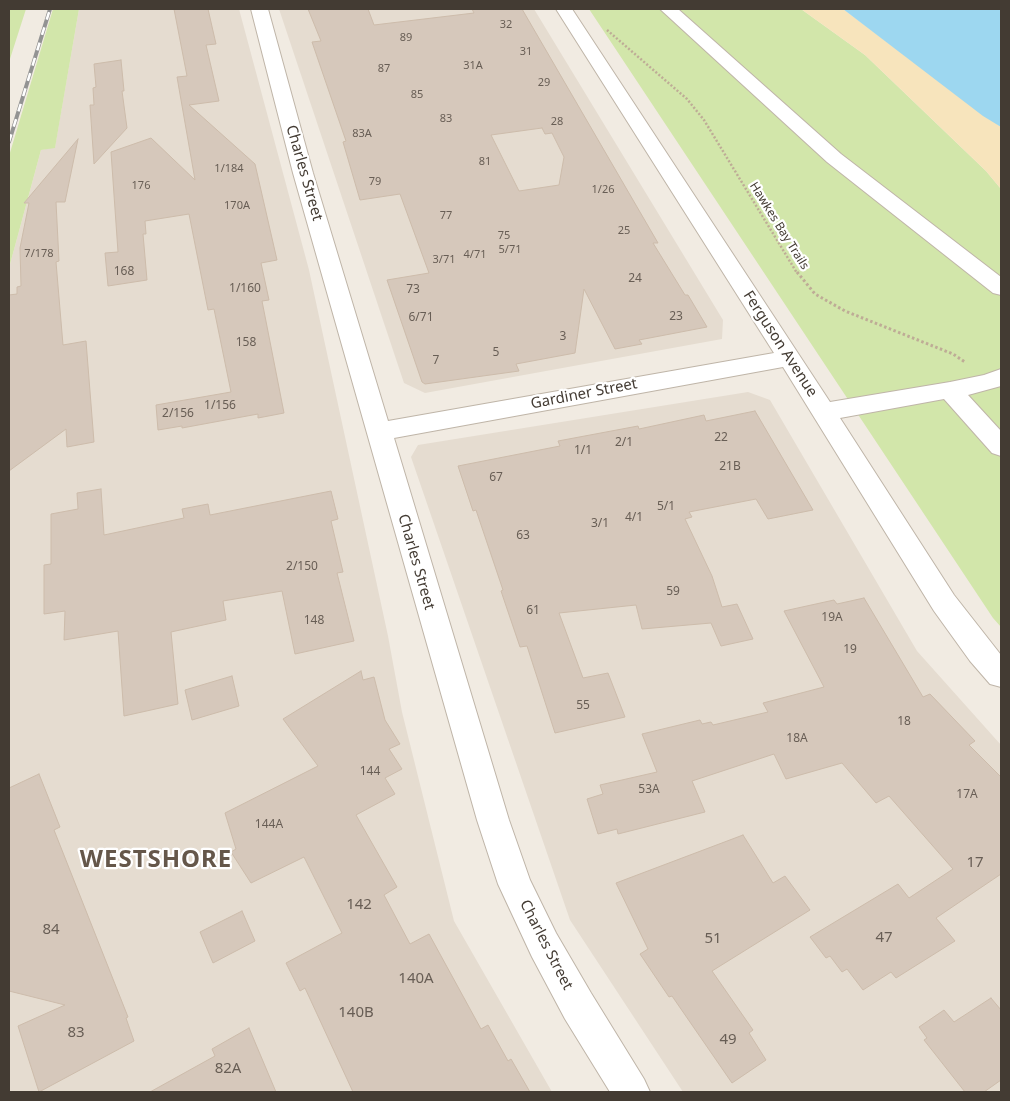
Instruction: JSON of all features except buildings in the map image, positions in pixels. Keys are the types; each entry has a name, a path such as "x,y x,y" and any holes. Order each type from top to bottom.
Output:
{"street":[{"name":"Charles Street","path":"259,9 304,173 473,754 515,884 549,954 578,1006 631,1092"},
{"name":"Ferguson Avenue","path":"564,9 824,412 944,603 980,652 1001,675"},
{"path":"668,9 834,158 1001,288"},
{"name":"Gardiner Street","path":"379,432 788,358"},
{"path":"824,412 950,390 995,380"},
{"path":"950,390 1001,447"}],"path":[{"name":"Hawkes Bay Trails","path":"604,28 688,99 704,120 799,276 815,294 845,311 953,354 995,380"}],"shaded area":[{"path":"79,9 239,9 309,270 388,636 402,712 454,921 552,1092 9,1092 9,268 41,150 55,147"},
{"path":"279,9 534,9 723,320 722,339 425,393 404,383"},
{"path":"748,392 770,400 917,651 1001,745 1001,1092 683,1092 570,920 411,457 418,445"}],"green space":[{"path":"9,9 26,9 9,62"},
{"path":"53,9 79,9 55,148 41,150 9,268 9,156"},
{"path":"589,9 801,9 865,55 986,171 1001,189 1001,627 993,618"}],"sand":[{"path":"801,9 843,9 1001,127 1001,189 986,171 865,55"}],"water":[{"path":"843,9 1001,9 1001,127 983,116"}],"railway":[{"path":"9,142 50,9"}],"district":[{"name":"WESTSHORE","path":"156,860"}]}
